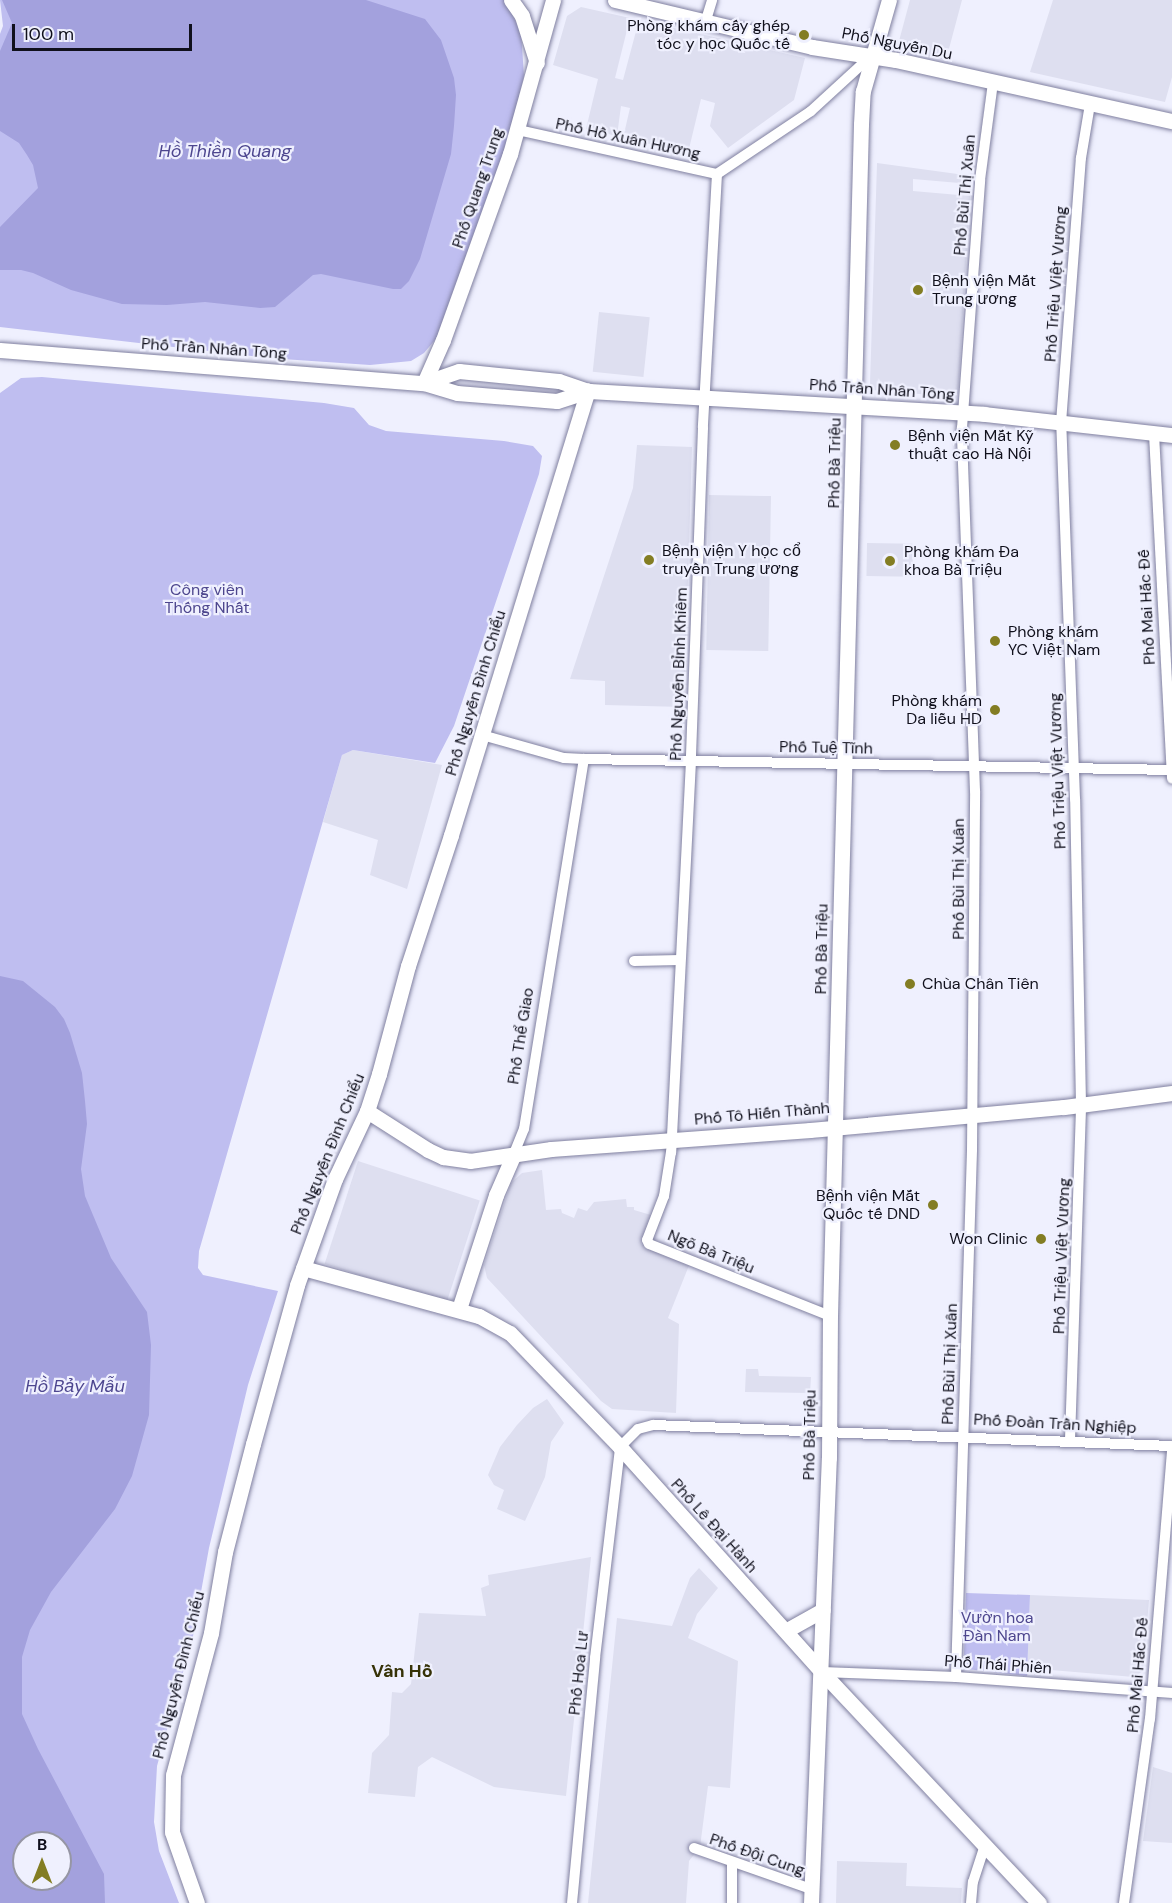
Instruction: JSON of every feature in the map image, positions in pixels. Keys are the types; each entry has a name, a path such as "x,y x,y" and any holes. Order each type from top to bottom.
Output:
{"street":[{"path":"511,0 522,16 537,63"},
{"name":"Phố Quang Trung","path":"424,383 443,339 518,130 553,0"},
{"name":"Phố Nguyễn Du","path":"615,0 812,47 872,56 1172,121"},
{"path":"706,20 712,0"},
{"name":"Phố Bà Triệu","path":"811,1896 822,1672 829,1430 830,1316 862,102 872,56 889,0"},
{"name":"Phố Hồ Xuân Hương","path":"518,130 717,174 811,111 872,56"},
{"name":"Phố Bùi Thị Xuân","path":"956,1677 973,1114 974,764 962,428 980,180 993,82"},
{"name":"Phố Triệu Việt Vương","path":"1070,1440 1081,1104 1073,768 1061,423 1081,158 1090,104"},
{"name":"Phố Nguyễn Bỉnh Khiêm","path":"672,1139 692,761 705,398 717,174"},
{"name":"Phố Trần Nhân Tông","path":"0,350 424,383 457,393 557,401 588,392"},
{"name":"Phố Trần Nhân Tông","path":"424,383 459,371 559,381 588,392 964,413 1172,435"},
{"name":"Phố Nguyễn Đình Chiểu","path":"197,1903 172,1832 173,1775 211,1633 225,1552 303,1268 347,1148 367,1112 408,966 588,392"},
{"name":"Phố Mai Hắc Đế","path":"1154,434 1172,779"},
{"name":"Phố Tuệ Tĩnh","path":"482,735 564,758 974,764 1172,770"},
{"name":"Phố Thể Giao","path":"459,1309 496,1195 524,1129 584,759"},
{"path":"634,961 680,960"},
{"name":"Phố Tô Hiến Thành","path":"367,1112 443,1157 470,1161 551,1149 836,1127 1172,1093"},
{"name":"Ngõ Bà Triệu","path":"672,1139 670,1171 647,1240 649,1244 830,1316"},
{"name":"Phố Lê Đại Hành","path":"303,1268 459,1309 492,1321 510,1333 620,1447 787,1630 822,1672 1040,1903"},
{"name":"Phố Đoàn Trần Nghiệp","path":"620,1447 638,1429 653,1425 963,1435 1172,1447"},
{"name":"Phố Hoa Lư","path":"572,1903 595,1658 620,1447"},
{"name":"Phố Mai Hắc Đế","path":"1124,1903 1152,1692 1172,1447"},
{"path":"787,1630 823,1611"},
{"name":"Phố Thái Phiên","path":"822,1672 956,1677 1172,1693"},
{"path":"971,1903 973,1882 985,1846"},
{"name":"Phố Đội Cung","path":"694,1848 811,1896"},
{"path":"732,1862 732,1903"}],"shaded area":[{"path":"910,0 962,0 946,60 913,52 899,41"},
{"path":"1053,0 1172,0 1172,77 1165,102 1030,72"},
{"path":"581,7 630,18 615,78 623,80 639,20 805,58 794,100 728,148 710,126 715,103 701,99 688,153 623,138 630,108 621,106 617,136 586,129 598,79 553,65 567,16"},
{"name":"Bệnh viện Mắt Trung ương","path":"877,163 972,176 971,184 913,179 913,191 970,196 958,393 954,397 873,390 870,385"},
{"path":"599,312 650,317 643,377 593,372"},
{"name":"Bệnh viện Y học cổ truyền Trung ương","path":"637,445 692,447 684,707 605,705 605,681 570,679 633,488"},
{"name":"Bệnh viện Y học cổ truyền Trung ương","path":"709,495 771,496 768,651 706,650"},
{"name":"Phòng khám Đa khoa Bà Triệu","path":"867,543 913,544 912,577 866,576"},
{"path":"353,750 442,765 407,889 370,875 378,840 323,822 342,755"},
{"path":"358,1161 480,1201 446,1303 325,1264"},
{"path":"542,1170 546,1210 561,1209 562,1213 574,1218 578,1208 587,1211 594,1202 626,1199 627,1207 634,1207 634,1210 651,1215 641,1244 690,1263 668,1318 679,1324 676,1413 612,1409 601,1401 487,1278 484,1265 511,1183 522,1173"},
{"path":"746,1369 758,1369 759,1376 811,1377 810,1393 745,1392"},
{"path":"547,1399 564,1423 551,1442 545,1477 525,1521 497,1509 504,1490 494,1485 488,1475 500,1447 517,1425 533,1408"},
{"path":"591,1557 566,1796 494,1787 432,1757 418,1767 415,1797 368,1793 372,1753 389,1735 392,1692 402,1693 411,1684 419,1613 486,1616 481,1588 489,1585 488,1575"},
{"path":"699,1568 718,1588 697,1614 688,1638 738,1661 730,1788 708,1786 700,1847 689,1861 686,1903 588,1903 617,1618 672,1626 690,1578"},
{"path":"1030,1595 1149,1600 1143,1671 1134,1677 1027,1668"},
{"path":"1153,1767 1172,1773 1172,1843 1143,1841"},
{"path":"837,1861 907,1863 906,1886 962,1888 961,1903 836,1903"}],"green space":[{"name":"Hồ Thiền Quang","path":"0,0 505,0 521,32 524,76 508,141 439,335 424,353 411,361 370,365 268,358 0,327 0,34 3,26"},
{"name":"Công viên Thống Nhất","path":"42,377 324,403 354,408 369,425 386,431 504,441 533,446 542,456 539,474 454,726 435,763 353,750 342,755 199,1251 198,1268 203,1275 278,1291 248,1385 209,1548 193,1636 157,1766 154,1822 159,1851 179,1903 0,1903 0,393 21,378"},
{"name":"Vườn hoa Đàn Nam","path":"966,1593 1030,1595 1027,1676 967,1669 964,1654"}],"water":[{"name":"Hồ Thiền Quang","path":"2,0 366,0 425,19 441,40 454,78 456,95 451,154 420,259 409,281 401,289 393,289 321,274 313,275 275,307 260,308 205,302 167,305 122,304 71,290 33,273 21,270 0,270 0,227 38,188 33,165 19,143 0,131 0,51 12,23"},
{"name":"Hồ Bảy Mẫu","path":"0,976 23,981 55,1007 70,1033 82,1073 85,1101 87,1124 81,1169 85,1196 111,1258 147,1312 151,1345 149,1415 132,1476 115,1509 51,1592 30,1630 22,1657 22,1714 104,1874 105,1903 0,1903"}],"place":[{"name":"Phòng khám cấy ghép tóc y học Quốc tế","path":"804,35"},
{"name":"Bệnh viện Mắt Trung ương","path":"918,290"},
{"name":"Bệnh viện Mắt Kỹ thuật cao Hà Nội","path":"895,445"},
{"name":"Bệnh viện Y học cổ truyền Trung ương","path":"649,560"},
{"name":"Phòng khám Đa khoa Bà Triệu","path":"890,561"},
{"name":"Phòng khám YC Việt Nam","path":"995,641"},
{"name":"Phòng khám Da liễu HD","path":"995,710"},
{"name":"Chùa Chân Tiên","path":"910,984"},
{"name":"Bệnh viện Mắt Quốc tế DND","path":"933,1205"},
{"name":"Won Clinic","path":"1041,1239"}],"district":[{"name":"Vân Hồ","path":"402,1671"}]}
